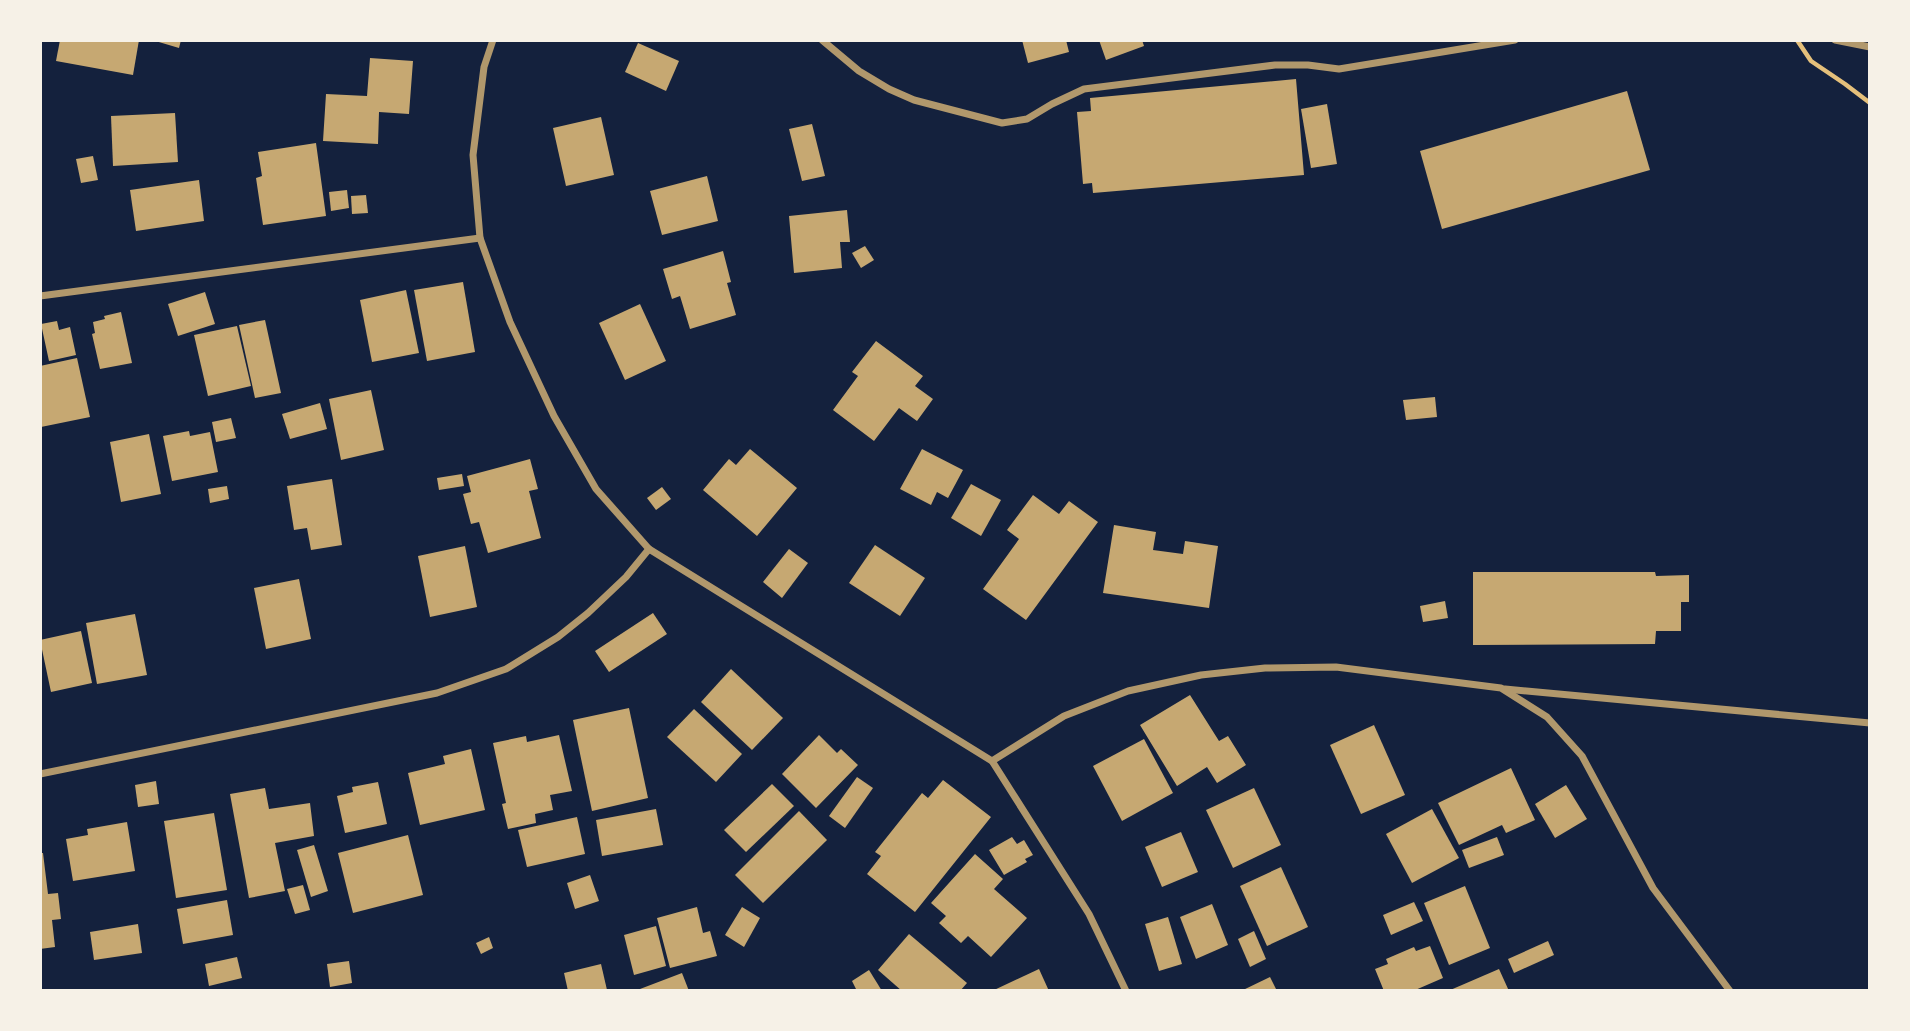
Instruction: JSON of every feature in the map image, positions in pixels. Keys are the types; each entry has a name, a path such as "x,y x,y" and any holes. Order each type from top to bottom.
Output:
{"street":[{"path":"494,40 484,67 472,155 480,238 510,322 554,416 596,489 649,549 992,761 1089,914 1126,991"},
{"path":"822,40 859,71 889,89 914,100 1002,123 1027,119 1084,89 1275,65 1339,69 1515,40"},
{"path":"1835,40 1870,47"},
{"path":"40,296 480,238"},
{"path":"40,774 437,693 506,669 558,637 588,613 626,577 649,549"},
{"path":"992,761 1064,716 1128,691 1201,675 1265,668 1336,667 1501,688 1870,723"},
{"path":"1501,688 1547,717 1582,756 1653,888 1730,991"}],"path":[{"path":"1797,40 1811,61 1870,103"}],"building":[{"path":"60,40 139,40 133,75 56,61"},
{"path":"152,40 181,40 179,48"},
{"path":"1022,40 1066,40 1069,52 1028,63"},
{"path":"1099,40 1142,40 1144,46 1106,60"},
{"path":"638,43 679,61 666,91 625,72"},
{"path":"370,58 413,61 409,114 379,112 378,144 323,141 326,94 367,96"},
{"path":"1296,79 1304,175 1093,193 1092,183 1083,184 1077,112 1091,111 1090,98"},
{"path":"1627,91 1650,170 1442,229 1420,151"},
{"path":"1327,104 1337,164 1311,168 1301,109"},
{"path":"175,113 178,162 113,166 111,116"},
{"path":"601,117 614,175 566,186 553,128"},
{"path":"812,124 825,176 802,181 789,129"},
{"path":"316,143 326,216 263,225 256,178 262,176 258,152"},
{"path":"93,156 98,180 81,183 76,159"},
{"path":"707,176 718,221 662,235 650,191"},
{"path":"199,180 204,221 136,231 130,190"},
{"path":"347,190 349,208 331,211 329,192"},
{"path":"366,195 368,213 352,214 351,196"},
{"path":"847,210 850,242 840,242 842,268 794,273 789,216"},
{"path":"865,246 874,260 861,268 852,253"},
{"path":"723,251 731,282 727,283 736,315 690,329 680,296 672,299 663,269"},
{"path":"463,282 475,352 427,361 414,290"},
{"path":"406,290 419,353 372,362 360,300"},
{"path":"205,292 215,324 178,336 168,304"},
{"path":"640,304 666,361 625,380 599,323"},
{"path":"121,312 132,363 100,369 92,334 95,333 93,322"},
{"path":"265,320 281,393 255,398 239,325"},
{"path":"57,321 59,330 70,327 76,355 49,361 41,324"},
{"path":"237,326 251,386 208,396 194,335"},
{"path":"876,341 923,376 915,386 933,399 917,421 899,408 874,441 833,410 858,376 852,372"},
{"path":"77,358 90,417 41,427 40,366"},
{"path":"371,390 384,450 341,460 329,399"},
{"path":"1435,397 1437,417 1406,420 1403,400"},
{"path":"320,403 327,429 290,439 282,414"},
{"path":"231,418 236,438 216,442 212,422"},
{"path":"189,431 190,436 210,432 218,472 172,481 163,436"},
{"path":"149,434 161,494 121,502 110,442"},
{"path":"750,449 797,488 757,536 703,490 729,459 736,465"},
{"path":"922,449 963,470 948,498 937,492 931,505 900,489"},
{"path":"530,459 538,489 529,491 541,538 488,553 479,522 471,524 463,494 471,492 467,476"},
{"path":"462,474 464,486 439,490 437,478"},
{"path":"332,479 342,545 311,550 307,528 294,530 287,486"},
{"path":"971,484 1001,500 981,536 951,518"},
{"path":"227,486 229,499 210,503 208,489"},
{"path":"662,487 671,499 656,510 647,498"},
{"path":"1033,495 1059,514 1069,501 1098,522 1026,620 983,589 1019,539 1007,530"},
{"path":"1114,525 1156,532 1153,550 1183,554 1185,541 1218,546 1209,608 1103,593"},
{"path":"875,545 925,578 900,616 849,583"},
{"path":"465,546 477,607 430,617 418,556"},
{"path":"789,549 808,563 782,598 763,582"},
{"path":"1473,572 1655,572 1656,576 1689,575 1689,602 1681,602 1681,631 1656,631 1655,644 1473,645"},
{"path":"299,579 311,639 266,649 254,588"},
{"path":"1445,601 1448,618 1423,622 1420,606"},
{"path":"653,613 667,634 609,672 595,651"},
{"path":"135,614 147,675 97,684 86,623"},
{"path":"81,631 92,683 51,692 40,640"},
{"path":"731,669 783,718 752,750 701,702"},
{"path":"1190,695 1219,741 1228,736 1246,765 1217,783 1207,767 1177,786 1140,725"},
{"path":"629,708 648,798 592,811 573,720"},
{"path":"694,709 742,754 716,782 667,737"},
{"path":"1374,725 1405,795 1361,814 1330,745"},
{"path":"559,735 572,791 550,795 553,810 535,814 536,823 508,829 502,804 506,803 493,743 526,736 527,742"},
{"path":"819,735 837,753 841,749 858,765 816,808 782,774"},
{"path":"1144,739 1173,793 1122,821 1093,766"},
{"path":"471,749 485,810 420,825 408,773 445,764 443,756"},
{"path":"1511,768 1535,820 1506,833 1502,825 1459,845 1438,803"},
{"path":"857,777 873,788 845,828 829,816"},
{"path":"943,780 991,817 915,912 867,874 881,856 875,852 922,793 928,798"},
{"path":"156,781 159,804 138,807 135,785"},
{"path":"378,782 387,824 345,833 337,796 353,792 352,787"},
{"path":"772,784 794,806 746,852 724,830"},
{"path":"1566,785 1587,819 1555,838 1535,804"},
{"path":"265,788 269,809 310,803 314,836 275,843 285,891 249,898 230,794"},
{"path":"1254,788 1281,845 1233,868 1206,810"},
{"path":"656,809 663,845 602,856 596,820"},
{"path":"1432,809 1459,858 1412,883 1386,834"},
{"path":"799,811 827,840 763,903 735,875"},
{"path":"214,813 227,890 176,898 164,821"},
{"path":"577,817 585,854 527,867 518,830"},
{"path":"127,822 135,871 73,881 66,839 88,835 87,829"},
{"path":"1181,832 1198,872 1162,887 1145,847"},
{"path":"408,835 423,895 353,913 338,853"},
{"path":"1012,837 1017,844 1024,840 1033,855 1025,859 1027,862 1004,875 989,850"},
{"path":"1497,837 1504,855 1469,868 1462,850"},
{"path":"314,845 328,891 311,897 297,850"},
{"path":"40,853 43,853 48,894 58,893 61,919 52,920 55,947 40,949"},
{"path":"975,854 1003,879 994,889 1027,918 991,957 968,936 961,943 939,923 946,916 931,903"},
{"path":"1281,867 1308,927 1267,946 1240,886"},
{"path":"590,875 599,901 575,909 567,883"},
{"path":"303,885 310,910 295,914 287,889"},
{"path":"1465,886 1490,948 1449,965 1424,903"},
{"path":"227,900 233,935 183,944 177,909"},
{"path":"1414,902 1423,921 1391,935 1383,915"},
{"path":"1212,904 1228,945 1196,959 1180,917"},
{"path":"697,907 703,933 710,931 717,956 670,968 657,918"},
{"path":"742,907 760,918 744,947 725,935"},
{"path":"1168,917 1182,964 1159,971 1145,924"},
{"path":"138,924 142,953 94,960 90,932"},
{"path":"656,926 666,966 634,975 624,935"},
{"path":"1254,931 1266,959 1250,967 1238,939"},
{"path":"909,934 967,983 960,991 902,991 878,970"},
{"path":"489,937 493,948 481,954 476,943"},
{"path":"1548,941 1554,955 1514,973 1508,959"},
{"path":"1430,946 1443,978 1413,991 1384,991 1375,969 1388,964 1386,959 1414,947 1416,951"},
{"path":"237,957 242,978 209,986 205,964"},
{"path":"349,961 352,983 330,987 327,964"},
{"path":"601,964 607,990 568,991 564,973"},
{"path":"1039,969 1049,991 992,991"},
{"path":"1499,969 1509,991 1448,991"},
{"path":"869,970 882,991 857,991 852,981"},
{"path":"682,973 689,991 640,989"},
{"path":"1270,977 1277,991 1241,991"}]}
